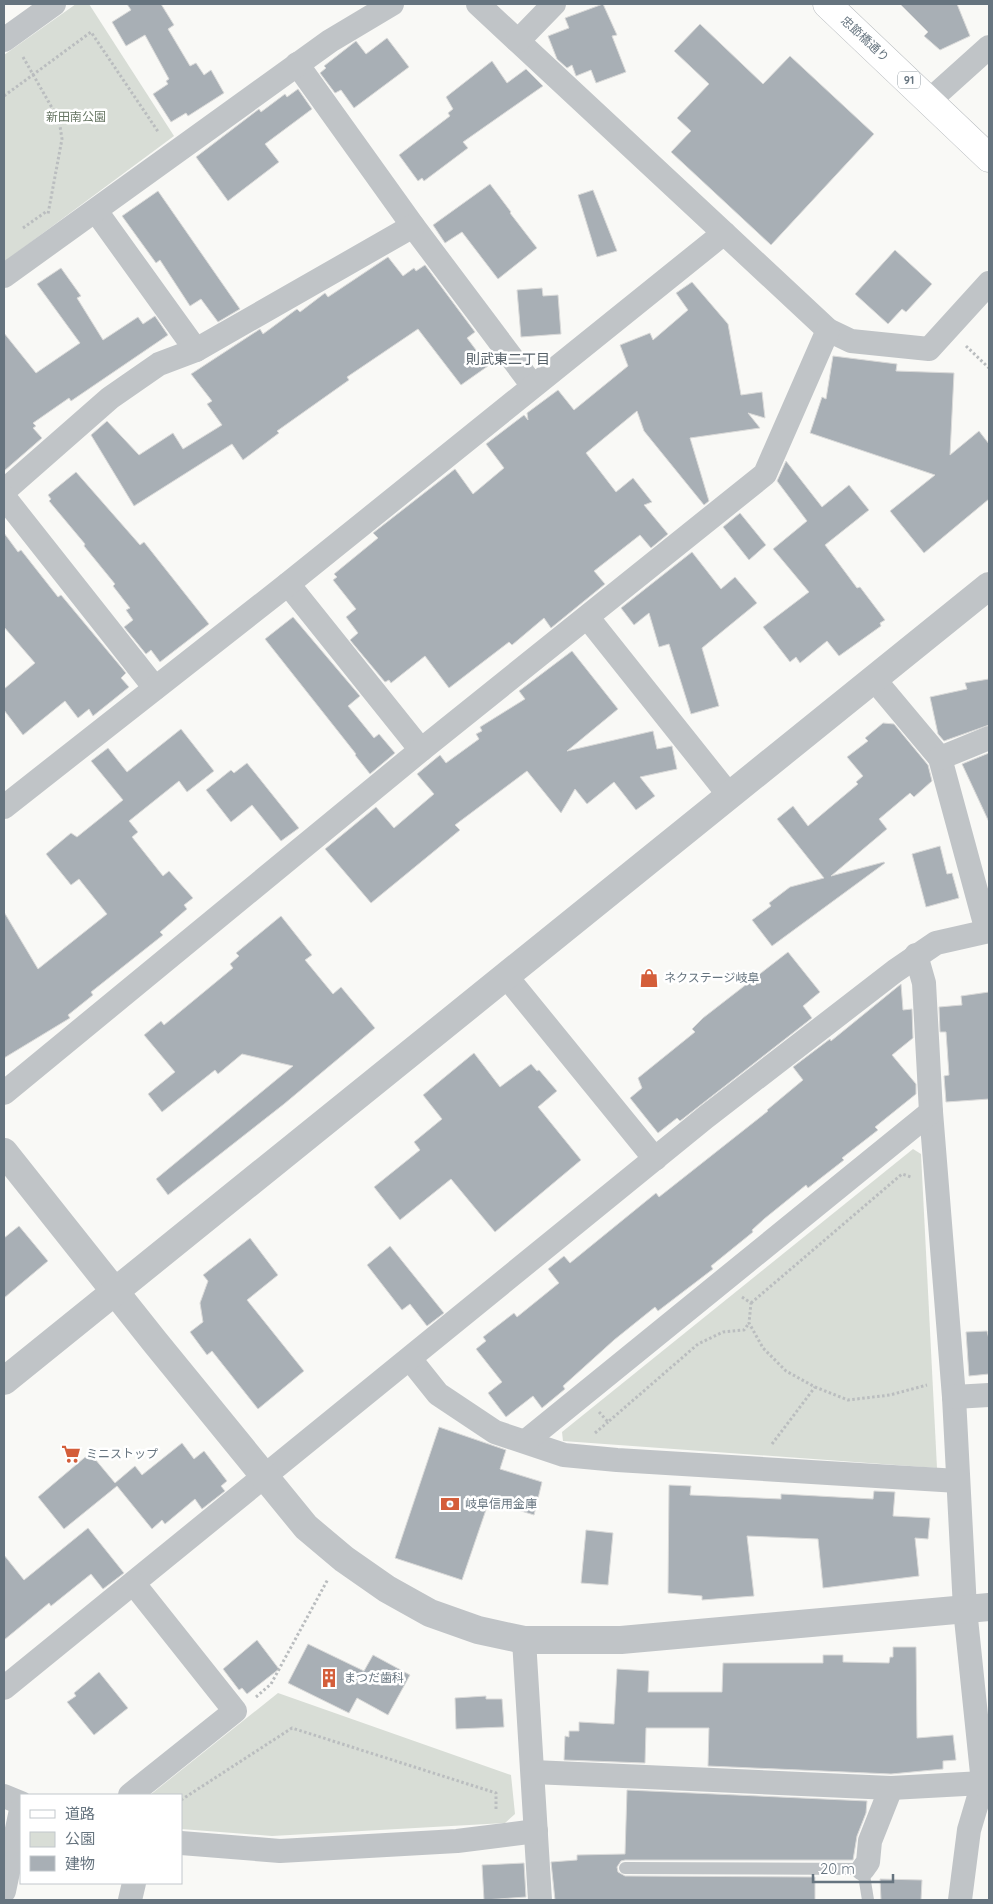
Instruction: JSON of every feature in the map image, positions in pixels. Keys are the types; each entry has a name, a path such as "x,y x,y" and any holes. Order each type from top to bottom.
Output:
{"main road":[{"name":"忠節橋通り","path":"827,4 989,158"}],"street":[{"path":"8,37 54,4"},
{"path":"4,276 297,64 330,41 392,4"},
{"path":"478,4 828,330 851,341 929,349 989,283"},
{"path":"518,41 554,4"},
{"path":"930,100 989,47"},
{"path":"297,64 413,226 533,386"},
{"path":"96,210 196,350"},
{"path":"4,491 110,398 159,364 196,350 413,226"},
{"path":"4,807 288,584 724,233"},
{"path":"4,1092 421,750 588,618 765,474 828,330"},
{"path":"4,496 155,688"},
{"path":"288,584 421,750"},
{"path":"4,1381 117,1292 989,586"},
{"path":"588,618 729,795"},
{"path":"4,1688 655,1159 916,955 936,942 988,931 940,758 873,678"},
{"path":"940,758 989,738"},
{"path":"916,955 924,983 931,1112 953,1389 958,1481 977,1608 983,1783 979,1829 960,1900"},
{"path":"506,976 655,1159"},
{"path":"526,1441 931,1112"},
{"path":"4,1152 155,1342 306,1527 344,1559 387,1589 430,1613 478,1630 524,1640 622,1640 977,1608"},
{"path":"410,1359 438,1394 496,1432 564,1455 958,1481"},
{"path":"953,1389 989,1395"},
{"path":"131,1794 235,1711 134,1584"},
{"path":"524,1640 540,1900"},
{"path":"533,1772 891,1788 983,1783"},
{"path":"863,1869 868,1862 870,1841 891,1788"},
{"path":"4,1796 20,1803"},
{"path":"4,1892 20,1815"},
{"path":"182,1843 280,1851 457,1841 536,1832"},
{"path":"130,1900 134,1884"}],"lane":[{"path":"625,1868 863,1869 868,1900"}],"path":[{"path":"4,96 91,32 160,134"},
{"path":"8,37 59,120 62,139 47,210 52,226 59,238"},
{"path":"947,329 989,368"},
{"path":"584,1394 608,1422 698,1344 723,1332 744,1330 749,1323 751,1303 902,1174 918,1180"},
{"path":"722,1281 751,1303"},
{"path":"749,1323 763,1348 786,1371 816,1387 848,1400 890,1395 926,1385 953,1389"},
{"path":"926,1376 927,1395"},
{"path":"751,1468 766,1453 816,1387"},
{"path":"235,1711 244,1707 271,1684 330,1575"},
{"path":"182,1799 292,1728 496,1793"}],"green space":[{"name":"新田南公園","path":"76,4 89,4 174,136 4,262 4,55"},
{"path":"913,1149 921,1154 937,1468 563,1441 562,1432"},
{"path":"278,1693 511,1775 515,1814 505,1823 272,1836 182,1829 182,1794 151,1794"}],"building":[{"path":"127,4 161,4 174,25 168,29 190,66 196,63 204,75 211,70 224,93 188,116 186,113 171,122 153,94 168,84 166,81 169,79 145,35 126,46 112,22 131,10"},
{"path":"603,4 617,35 612,36 626,72 596,83 591,70 576,76 572,65 567,68 557,59 548,36 569,28 565,18"},
{"path":"900,4 957,4 970,36 940,50 924,36 928,32"},
{"path":"700,24 763,84 790,56 874,134 771,245 671,152 691,131 677,118 709,84 674,51"},
{"path":"387,38 409,67 354,108 341,90 335,93 320,73 326,68 324,66 356,41 366,54"},
{"path":"492,61 507,83 526,69 543,86 463,142 468,148 424,181 422,178 418,181 399,155 450,116 448,113 453,109 446,97"},
{"path":"298,89 312,109 265,144 279,162 228,201 196,157 259,109 261,112 285,94 287,97"},
{"path":"490,184 537,248 498,279 462,232 445,243 433,225"},
{"path":"593,190 617,251 597,257 578,195"},
{"path":"158,191 240,309 218,322 201,299 190,306 160,260 156,263 122,216"},
{"path":"895,250 932,284 906,312 902,309 888,324 855,294"},
{"path":"388,257 403,276 414,268 416,271 425,265 475,332 467,338 488,366 461,385 418,329 347,377 349,380 277,431 279,433 243,460 232,444 134,506 91,435 107,421 139,455 173,433 183,449 222,425 207,404 212,401 191,374 260,329 263,334 297,309 300,312 325,293 328,297"},
{"path":"61,268 81,296 77,298 103,340 138,317 143,324 155,316 168,335 71,401 69,398 33,423 36,426 33,428 42,438 4,471 4,333 36,373 80,343 37,284"},
{"path":"692,282 728,324 741,395 762,392 765,418 748,413 760,428 690,438 709,501 704,505 644,431 637,411 586,453 616,492 633,478 652,502 644,505 668,534 651,548 640,535 594,571 605,584 551,628 544,618 512,645 509,642 449,688 425,656 391,683 389,680 385,682 350,640 358,633 346,617 356,609 333,580 337,577 334,574 378,538 373,533 455,469 473,494 504,468 486,444 524,415 528,420 527,413 558,390 574,410 628,366 620,345 650,333 653,340 688,310 676,293"},
{"path":"542,288 543,296 558,295 561,334 521,337 517,290"},
{"path":"833,356 897,364 896,371 954,373 950,455 979,431 989,444 989,499 924,553 890,511 935,475 810,433 822,397 826,399"},
{"path":"786,461 822,507 849,485 869,510 825,545 857,588 860,587 885,620 880,623 881,626 839,656 827,641 800,663 796,657 790,662 763,627 809,592 773,549 807,521 777,481"},
{"path":"76,472 140,545 144,542 209,624 160,662 151,650 146,654 124,627 133,620 126,610 130,608 113,586 115,584 84,546 85,544 49,501 51,499 48,495"},
{"path":"740,513 766,545 749,560 723,527"},
{"path":"4,533 18,552 21,550 58,597 61,595 126,673 121,678 129,687 93,716 89,709 78,718 65,701 23,735 4,710 4,689 35,663 4,627"},
{"path":"692,552 721,589 735,577 757,603 702,648 719,706 691,714 669,644 659,647 649,613 634,625 621,608"},
{"path":"293,617 360,696 348,706 374,738 379,734 395,753 370,774 265,639"},
{"path":"572,651 618,709 567,751 653,731 657,749 672,746 677,769 640,777 655,796 636,810 614,782 587,804 575,789 561,813 527,771 455,825 460,830 371,903 325,849 376,807 394,828 434,794 417,774 440,755 446,763 479,739 476,734 482,731 480,727 525,699 519,691"},
{"path":"989,679 989,725 944,741 938,734 930,697 967,689 965,683"},
{"path":"883,723 894,724 928,765 932,781 914,797 910,793 879,819 887,829 831,876 885,863 772,946 752,920 771,906 769,903 790,887 824,878 777,819 793,806 808,826 858,784 856,782 863,776 847,757 868,741 865,738"},
{"path":"181,729 214,771 187,792 179,781 129,821 138,832 132,837 163,876 169,871 193,898 184,905 187,909 160,932 163,935 91,992 93,995 68,1015 70,1018 4,1058 4,912 38,969 107,914 79,879 71,885 46,854 71,833 77,837 123,800 91,761 108,748 127,772"},
{"path":"989,753 989,822 962,764"},
{"path":"247,763 299,828 281,841 252,805 231,822 206,790 231,770 234,773"},
{"path":"940,846 947,874 952,873 959,898 926,907 912,854"},
{"path":"281,916 312,955 305,960 333,994 341,987 375,1028 284,1104 168,1195 156,1179 293,1066 242,1054 218,1074 215,1070 162,1112 148,1094 175,1072 144,1035 161,1021 164,1025 233,968 230,964 239,956 236,953"},
{"path":"788,952 820,992 803,1006 812,1018 680,1121 677,1118 658,1133 630,1098 642,1088 638,1078 695,1032 692,1029 703,1018"},
{"path":"901,984 903,1010 912,1009 913,1038 892,1055 916,1084 916,1094 875,1127 878,1130 842,1158 844,1160 808,1188 806,1185 764,1219 752,1230 753,1232 711,1266 713,1269 658,1311 655,1307 614,1340 563,1386 565,1389 542,1408 533,1396 506,1417 488,1393 502,1382 476,1349 486,1341 483,1337 514,1313 517,1317 559,1283 548,1269 564,1256 570,1263 656,1193 659,1197 768,1111 803,1080 793,1067 830,1039 831,1041"},
{"path":"989,992 989,1099 946,1102 944,1076 949,1075 946,1032 940,1032 939,1007 962,1005 961,996"},
{"path":"474,1053 500,1087 531,1064 537,1071 539,1070 557,1091 538,1107 581,1160 495,1232 451,1179 400,1220 374,1187 420,1150 414,1142 442,1119 423,1095"},
{"path":"19,1226 48,1261 4,1298 4,1238"},
{"path":"250,1238 278,1275 247,1300 304,1371 258,1409 212,1351 207,1355 190,1332 203,1322 200,1303 208,1281 203,1275"},
{"path":"390,1246 444,1313 427,1326 410,1304 402,1310 367,1265"},
{"path":"987,1331 989,1339 989,1374 969,1376 966,1332"},
{"name":"岐阜信用金庫","path":"439,1427 506,1450 500,1469 542,1482 534,1515 489,1501 462,1580 395,1558"},
{"path":"182,1443 194,1459 204,1451 227,1481 221,1486 225,1491 202,1509 195,1499 165,1524 162,1520 152,1529 117,1486 64,1529 38,1497 90,1453 115,1483 135,1466 142,1475"},
{"path":"669,1485 691,1486 690,1495 781,1499 781,1494 873,1499 874,1491 895,1492 893,1516 930,1518 928,1539 915,1538 919,1576 823,1588 818,1539 747,1536 754,1596 702,1600 702,1596 668,1593"},
{"path":"88,1528 124,1573 103,1589 91,1574 51,1606 49,1603 4,1640 4,1555 24,1580"},
{"path":"586,1530 613,1533 608,1585 581,1583"},
{"path":"257,1640 279,1669 247,1694 242,1688 239,1690 223,1669"},
{"name":"まつだ歯科","path":"308,1644 364,1671 373,1655 410,1675 388,1715 357,1698 349,1713 288,1683"},
{"path":"893,1647 916,1647 917,1738 953,1735 956,1760 943,1761 943,1769 891,1774 708,1766 709,1728 646,1728 645,1763 564,1760 565,1736 569,1737 569,1731 579,1731 579,1722 614,1724 617,1669 649,1671 648,1692 722,1692 723,1663 823,1663 823,1655 843,1655 843,1662 889,1663 890,1657 893,1657"},
{"path":"99,1672 128,1708 94,1735 67,1702 76,1696 74,1693"},
{"path":"486,1696 486,1699 502,1699 504,1727 456,1729 455,1698"},
{"path":"627,1790 867,1801 866,1813 857,1836 853,1860 625,1860 621,1861 617,1867 618,1872 625,1876 815,1877 815,1900 555,1900 551,1862 577,1860 577,1855 625,1854"},
{"path":"524,1863 526,1897 484,1900 482,1865"},
{"path":"880,1879 922,1880 921,1900 881,1900"}],"place":[{"name":"ネクステージ岐阜","path":"649,978"},
{"name":"ミニストップ","path":"71,1454"},
{"name":"岐阜信用金庫","path":"450,1504"},
{"name":"まつだ歯科","path":"329,1678"}],"district":[{"name":"則武東二丁目","path":"508,359"}]}
